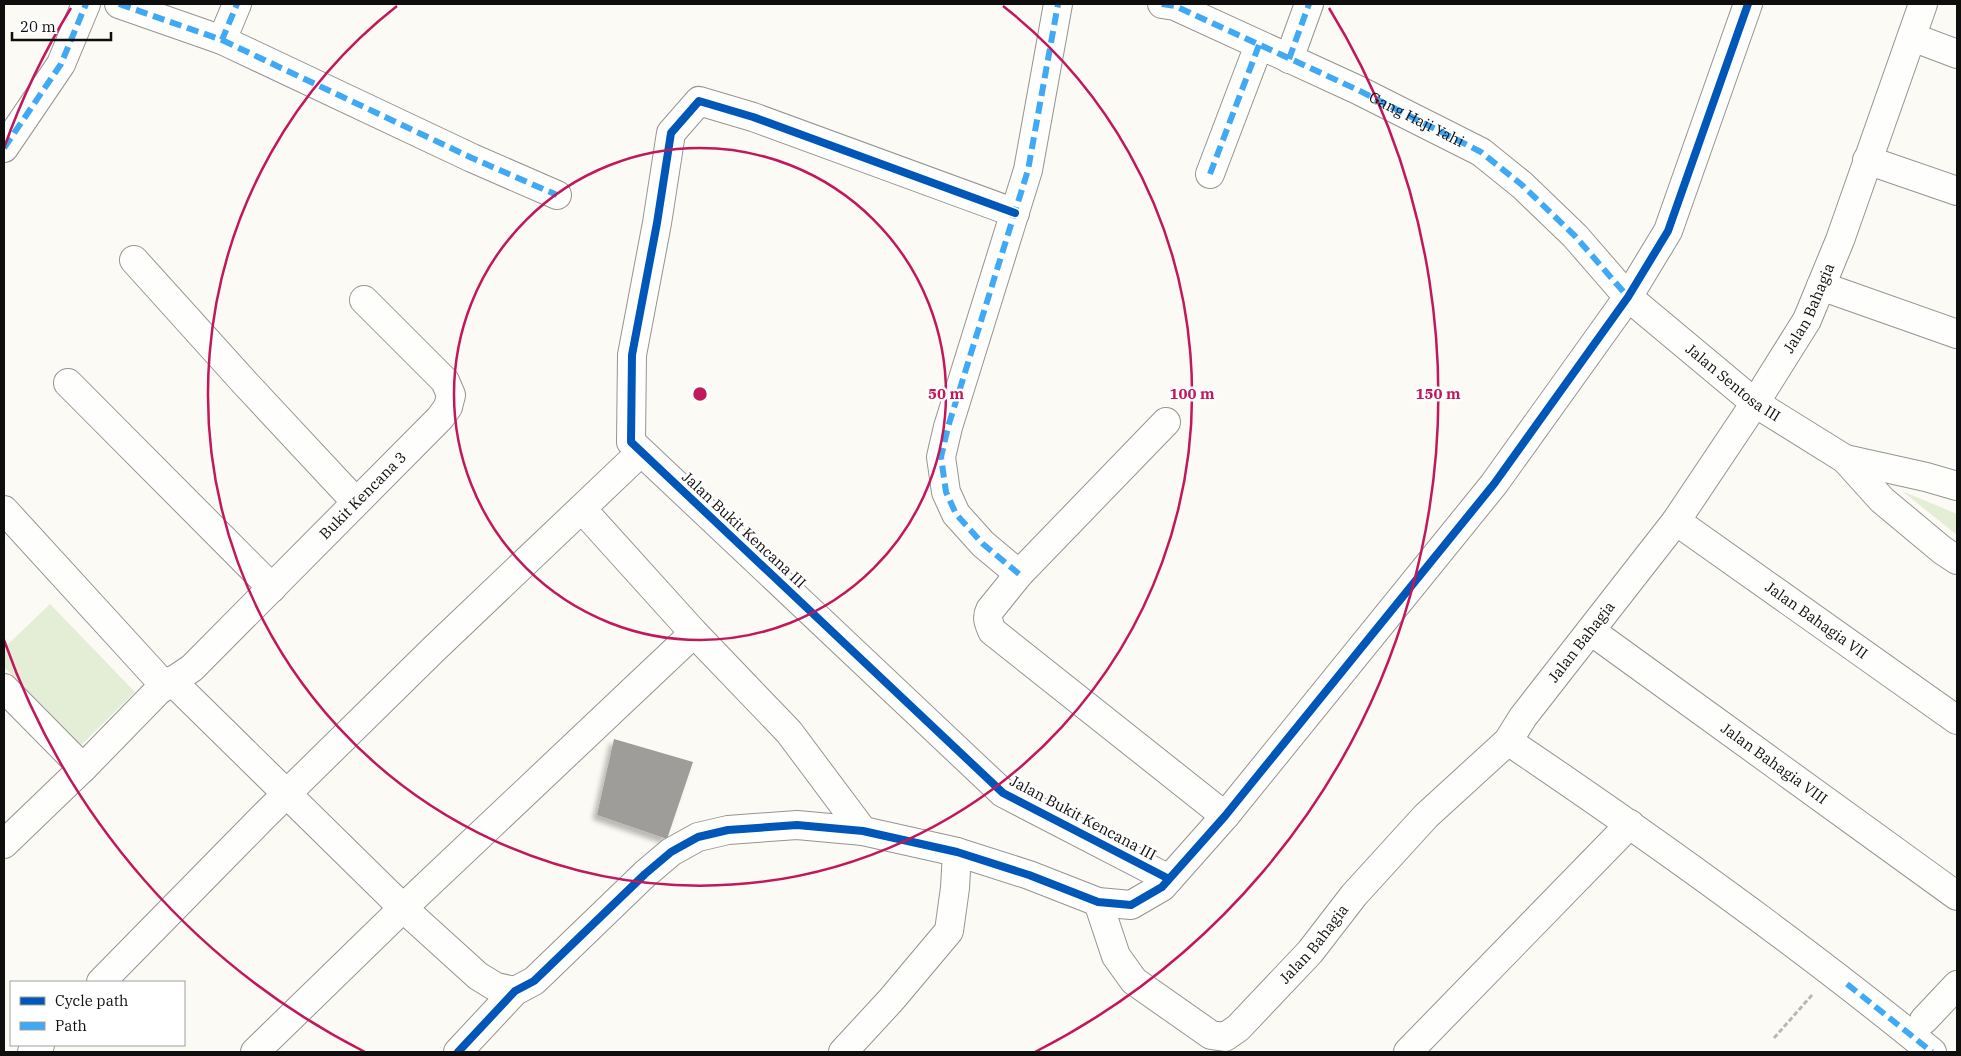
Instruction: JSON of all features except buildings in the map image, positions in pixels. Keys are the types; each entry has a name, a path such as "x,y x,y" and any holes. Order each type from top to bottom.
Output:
{"street":[{"path":"4,148 61,64 86,4"},
{"path":"119,4 222,40 472,158 556,195"},
{"path":"222,40 237,4"},
{"path":"1019,574 983,544 956,514 946,492 941,457 948,427 1028,170 1058,4"},
{"name":"Gang Haji Yahi","path":"1162,4 1175,6 1358,90 1481,152 1522,185 1575,236 1628,297"},
{"path":"1288,59 1309,4"},
{"path":"458,1052 515,991 534,981 651,868 698,836 728,830 797,824 863,830 957,852 1029,875 1098,902 1131,905 1162,887 1225,816 1494,484 1628,297 1668,231 1748,4"},
{"name":"Jalan Bahagia","path":"1098,902 1116,956 1134,981 1211,1035 1233,1045 1238,1028 1310,952 1354,895 1426,816 1508,741 1523,717 1676,521 1755,403 1807,320 1840,240 1924,4"},
{"path":"1912,38 1957,54"},
{"path":"1210,174 1259,45"},
{"name":"Jalan Bukit Kencana III","path":"1015,213 753,118 699,101 671,133 657,222 632,355 631,442 1003,793 1169,879"},
{"path":"1867,160 1957,191"},
{"path":"134,260 356,502"},
{"path":"1821,286 1957,334"},
{"name":"Jalan Sentosa III","path":"1628,297 1755,403 1845,459"},
{"name":"Bukit Kencana 3","path":"4,844 83,768 158,691 192,668 440,418 448,407 451,394 445,381 364,300"},
{"path":"68,383 272,588"},
{"path":"1166,422 1019,574 987,616 992,631 1225,816"},
{"path":"102,981 434,649 642,452"},
{"path":"1845,459 1957,486"},
{"path":"1845,459 1882,500 1942,550 1957,560"},
{"path":"582,509 694,634 789,732 863,830"},
{"path":"4,510 169,683 180,689 404,908 478,976 496,987 515,991"},
{"name":"Jalan Bahagia VII","path":"1676,521 1957,720"},
{"name":"Jalan Bahagia VIII","path":"1591,631 1957,896"},
{"path":"255,1052 404,908 694,634"},
{"path":"4,688 83,768"},
{"path":"1508,741 1630,824 1832,973 1932,1052"},
{"path":"1408,1052 1630,824"},
{"path":"843,1052 891,1000 949,931 955,888 957,852"},
{"path":"1924,1020 1957,985"}],"path":[{"path":"1774,1038 1832,973"}],"green space":[{"path":"1902,491 1957,514 1957,535"},
{"path":"50,604 135,692 80,746 4,667 4,648"}],"marked path":[{"path":"4,148 61,64 86,4"},
{"path":"119,4 222,40 237,4"},
{"path":"1019,574 983,544 956,514 946,492 941,457 948,427 1028,170 1058,4"},
{"path":"1162,4 1175,6 1358,90 1481,152 1522,185 1575,236 1628,297"},
{"path":"1289,59 1309,4"},
{"path":"222,40 472,158 557,195"},
{"path":"1210,174 1259,45"},
{"path":"1847,984 1932,1052"}],"cycle path":[{"path":"458,1052 515,991 534,981 645,874 671,852 698,837 728,830 797,825 863,831 957,852 1029,875 1098,902 1131,905 1162,887 1225,816 1494,484 1628,297 1668,231 1748,4"},
{"path":"1015,213 753,117 699,101 671,133 657,223 632,355 631,442 1003,793 1169,879"}]}
